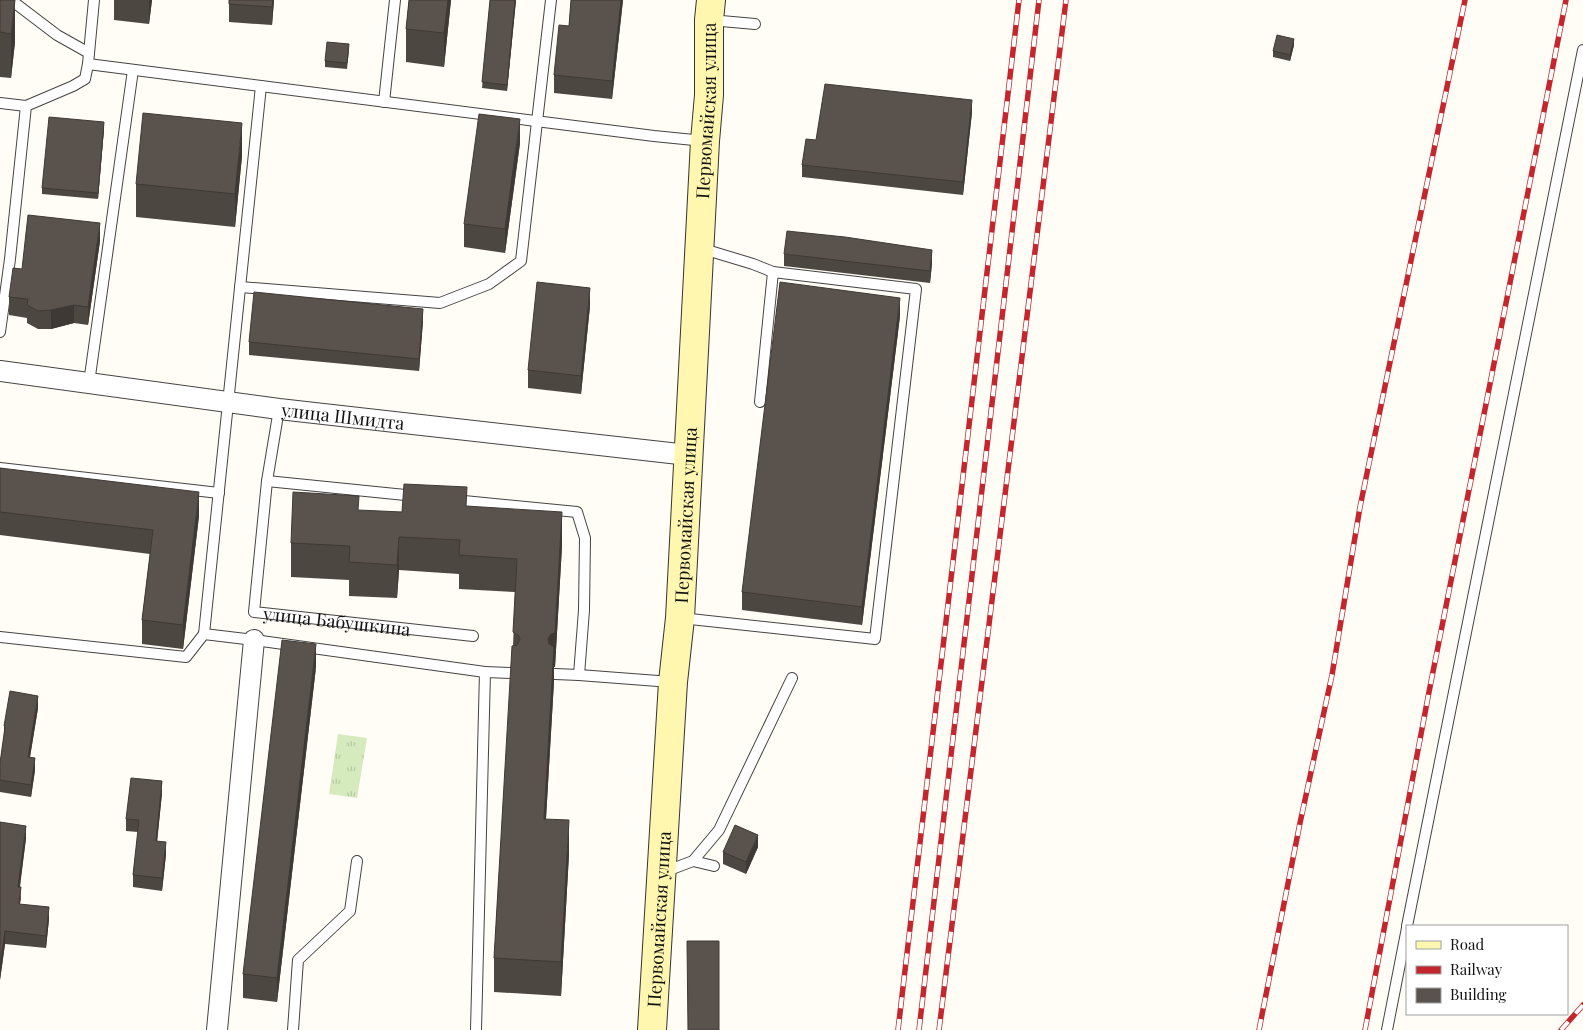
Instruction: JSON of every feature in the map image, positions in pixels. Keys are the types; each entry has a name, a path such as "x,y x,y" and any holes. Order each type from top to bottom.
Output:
{"main road":[{"name":"Первомайская улица","path":"652,1030 673,682 680,618 709,95 710,10"}],"street":[{"name":"улица Шмидта","path":"0,371 228,403 688,455"},
{"name":"улица Бабушкина","path":"216,1030 254,640"}],"lane":[{"path":"11,0 57,35 89,53"},
{"path":"0,103 26,106 86,79 94,0"},
{"path":"384,102 395,0"},
{"path":"240,287 440,304 490,284 521,262 551,0"},
{"path":"710,10 755,24"},
{"path":"1407,925 1583,50"},
{"path":"88,64 705,141"},
{"path":"89,383 133,70"},
{"path":"0,637 186,657 204,634 261,86"},
{"path":"0,332 5,259 26,106"},
{"path":"680,618 875,639 916,289 773,272 700,248"},
{"path":"760,402 773,272"},
{"name":"улица Бабушкина","path":"279,409 267,481 254,612 474,636"},
{"path":"0,468 219,493"},
{"path":"267,481 422,496"},
{"path":"441,498 577,512 585,538 584,610 579,675"},
{"path":"204,634 485,672 512,673"},
{"path":"476,1030 485,672"},
{"path":"555,674 673,682"},
{"path":"661,874 692,861 719,830 792,678"},
{"path":"293,1030 298,960 350,911 357,861"},
{"path":"692,861 714,866"},
{"path":"1387,1030 1406,932"}],"green space":[{"path":"338,734 367,738 357,798 329,794"}],"building":[{"path":"0,0 15,0 11,34 0,32"},
{"path":"229,0 273,0 272,7 229,4"},
{"path":"409,0 448,0 444,33 406,29"},
{"path":"490,0 515,0 507,85 482,82"},
{"path":"571,0 621,0 612,81 554,75 559,25 569,26"},
{"path":"1277,35 1294,39 1290,55 1273,51"},
{"path":"327,42 349,44 347,63 325,61"},
{"path":"825,84 972,100 963,182 802,165 806,139 816,140"},
{"path":"143,113 242,123 235,194 136,184"},
{"path":"479,114 520,119 505,229 464,224"},
{"path":"49,117 104,122 98,193 42,188"},
{"path":"28,215 100,223 88,307 74,305 38,311 27,305 28,299 9,297 13,268 22,269"},
{"path":"787,231 845,237 932,250 930,271 784,254"},
{"path":"537,282 590,288 581,376 528,370"},
{"path":"780,282 900,298 862,607 742,592"},
{"path":"254,292 423,309 419,359 249,342"},
{"path":"0,468 199,492 183,625 142,620 153,530 0,512"},
{"path":"404,484 467,487 466,506 562,512 555,633 551,634 548,639 549,644 554,647 544,819 569,820 561,962 494,958 512,646 517,645 520,640 519,636 513,632 517,559 459,555 460,540 399,537 397,565 349,562 350,546 291,543 293,492 359,496 358,510 402,512"},
{"path":"282,640 316,644 277,978 243,974"},
{"path":"10,691 38,696 28,757 35,758 31,785 0,780 4,726"},
{"path":"131,778 162,781 156,841 166,842 162,878 133,875 139,820 126,819"},
{"path":"0,822 26,826 18,887 21,887 19,904 49,907 46,936 5,931 0,968"},
{"path":"735,825 758,835 746,862 723,852"},
{"path":"687,941 719,941 719,1030 688,1030"}],"railway":[{"path":"898,1030 1019,0"},
{"path":"919,1030 1039,0"},
{"path":"939,1030 1066,0"},
{"path":"1259,1030 1300,823 1332,675 1360,507 1465,0"},
{"path":"1365,1030 1429,692 1566,0"},
{"path":"1561,1030 1583,1005"}]}
